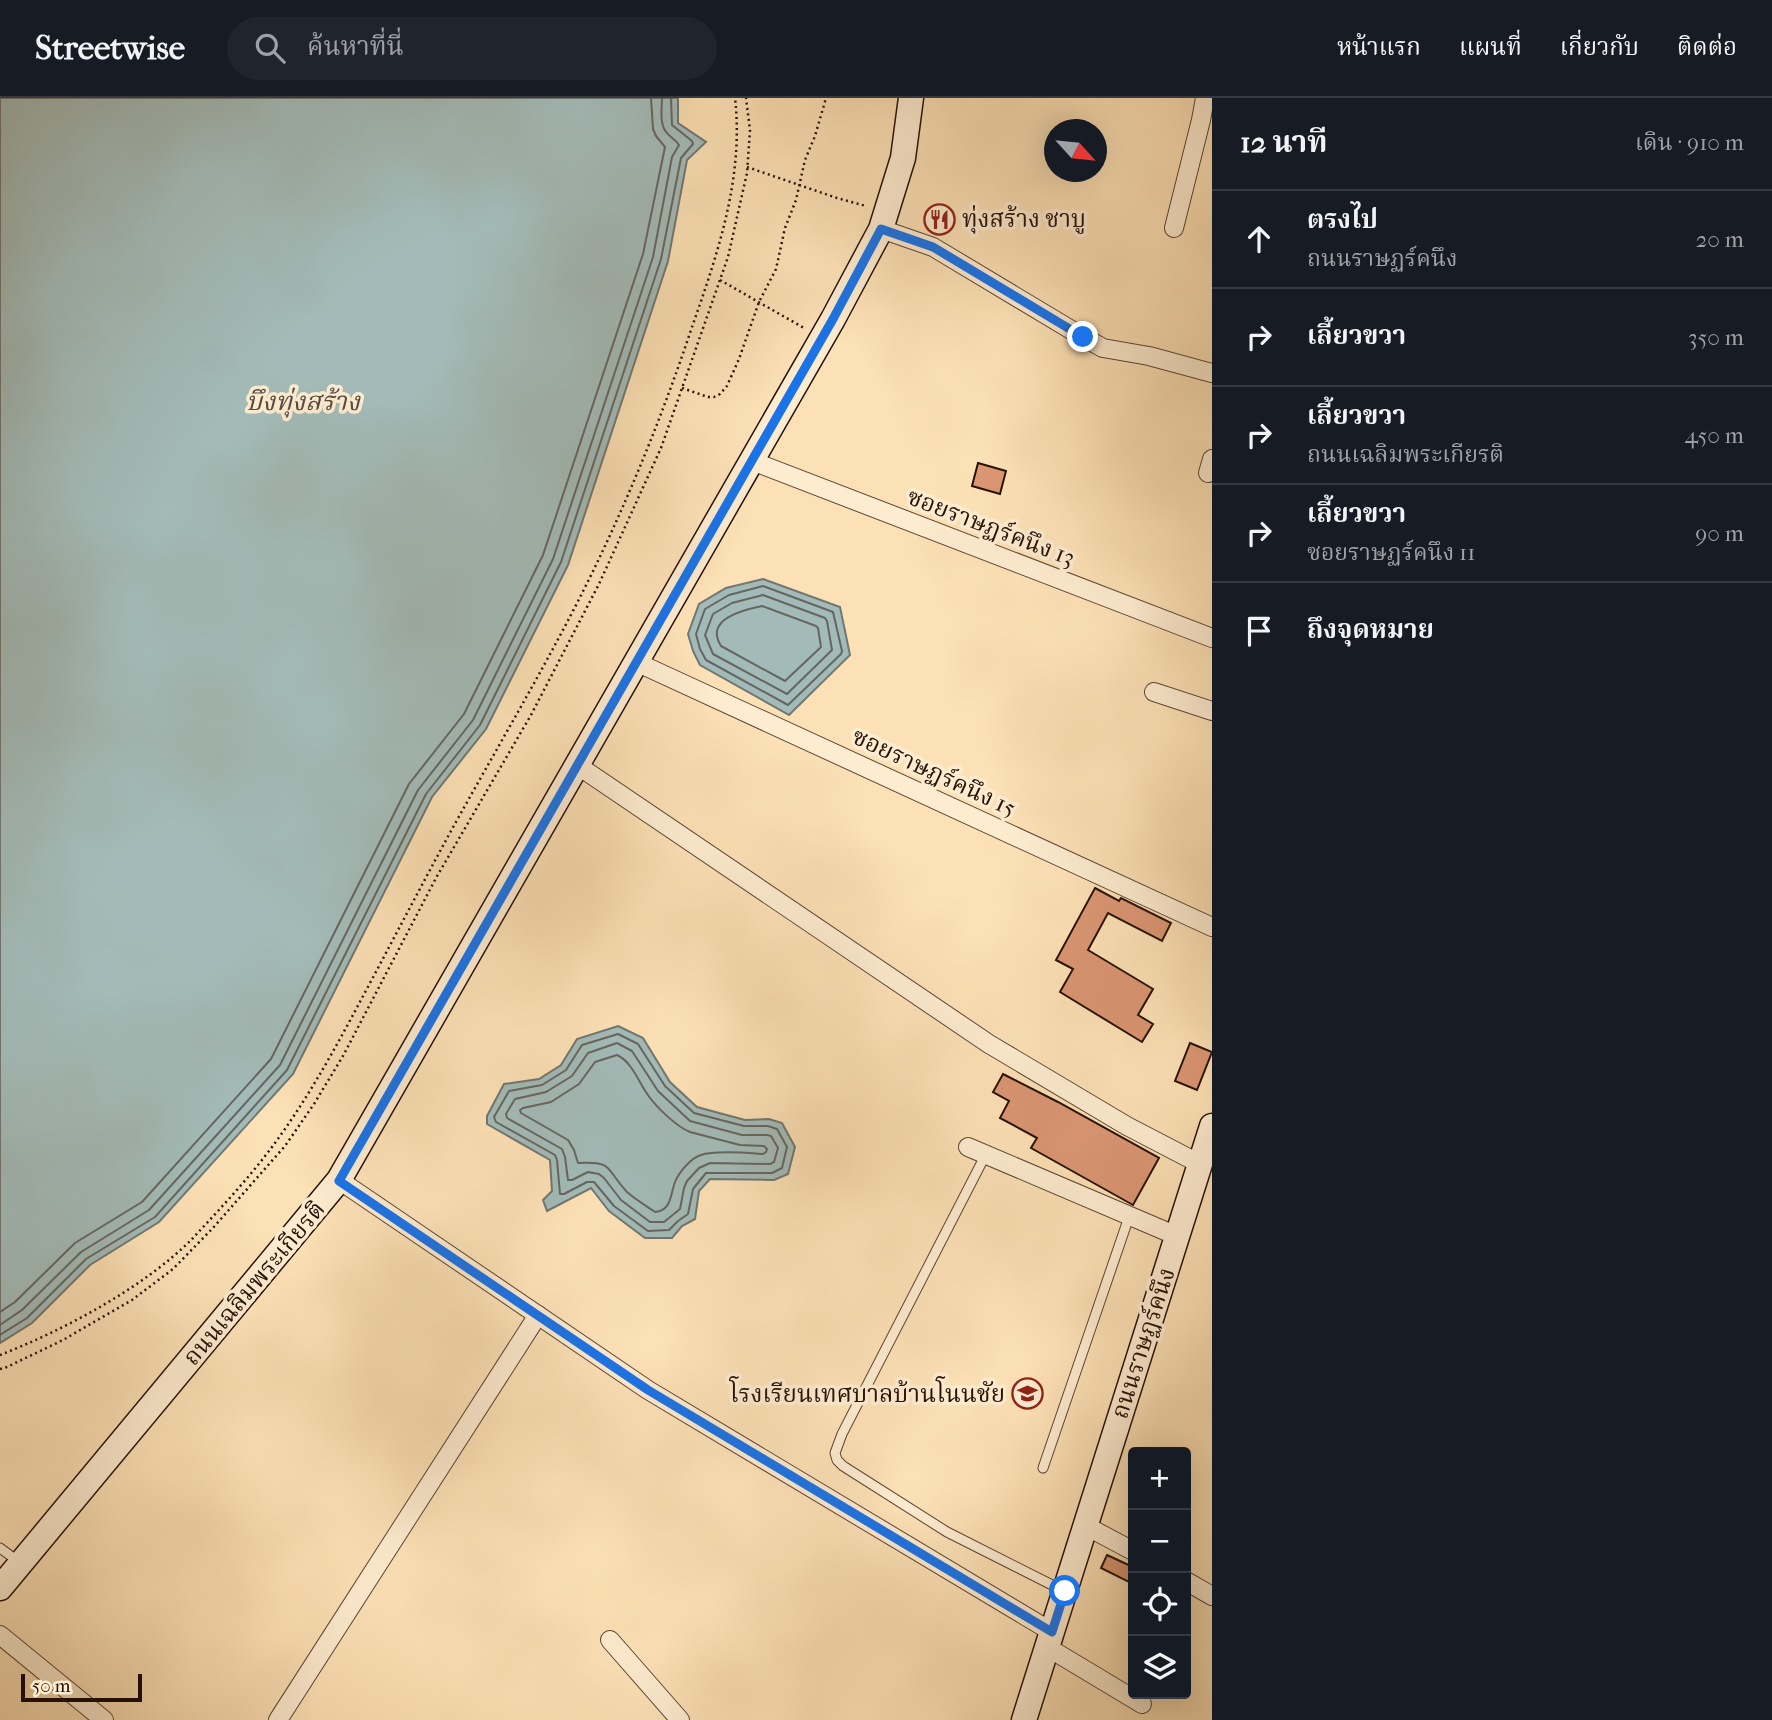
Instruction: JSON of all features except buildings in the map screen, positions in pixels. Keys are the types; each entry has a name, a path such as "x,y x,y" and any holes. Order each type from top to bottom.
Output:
{"street":[{"name":"ถนนเฉลิมพระเกียรติ","path":"0,1588 339,1181 822,339 884,220 903,158 911,98"},
{"path":"1174,228 1205,98"},
{"path":"884,220 1103,348 1149,356 1212,373"},
{"name":"ซอยราษฏร์คนึง 13","path":"751,461 1212,638"},
{"name":"ซอยราษฏร์คนึง 15","path":"636,662 1212,927"},
{"path":"1154,692 1212,711"},
{"path":"577,765 989,1044 1127,1126 1208,1145"},
{"name":"ถนนราษฏร์คนึง","path":"1024,1720 1208,1145"},
{"path":"968,1147 1177,1236"},
{"path":"339,1181 648,1390 1050,1640 1142,1704"},
{"path":"278,1720 538,1315"},
{"path":"1086,1525 1128,1548"},
{"path":"1191,1584 1212,1596"},
{"path":"0,1635 104,1720"},
{"path":"610,1640 680,1720"}],"lane":[{"path":"986,1154 842,1434 835,1453 843,1466 947,1532 1065,1591"},
{"path":"1043,1468 1129,1214"},
{"path":"0,1548 20,1563"}],"path":[{"path":"0,1355 83,1316 145,1279 164,1264 190,1240 271,1148 328,1062 452,830 538,678 596,566 645,457 713,267 725,225 733,183 737,114 735,98"},
{"path":"0,1369 63,1340 132,1300 173,1269 285,1146 343,1056 436,878 531,715 593,596 661,448 728,257 747,167 750,130 746,98"},
{"path":"682,388 714,397 727,386 759,302 776,269 785,228 826,98"},
{"path":"747,167 837,198 884,220"},
{"path":"720,280 822,339"}],"water":[{"name":"บึงทุ่งสร้าง","path":"0,98 678,98 678,123 706,142 687,160 668,261 568,565 486,729 432,797 293,1074 159,1222 90,1265 32,1323 0,1343"},
{"path":"763,579 840,607 850,655 789,715 700,665 688,634 699,604 726,588"},
{"path":"618,1026 643,1038 670,1082 697,1107 745,1120 769,1119 782,1123 795,1147 788,1174 774,1180 710,1179 699,1191 695,1219 682,1226 672,1238 645,1238 609,1211 591,1188 547,1211 543,1200 552,1191 550,1160 487,1124 487,1116 504,1084 539,1079 561,1065 577,1039"}],"place":[{"name":"ทุ่งสร้าง ชาบู","path":"939,219"},
{"name":"โรงเรียนเทศบาลบ้านโนนชัย","path":"1028,1394"}],"route":[{"path":"1065,1591 1052,1632 648,1390 339,1181 833,319 881,229 933,247 1083,337"}]}
